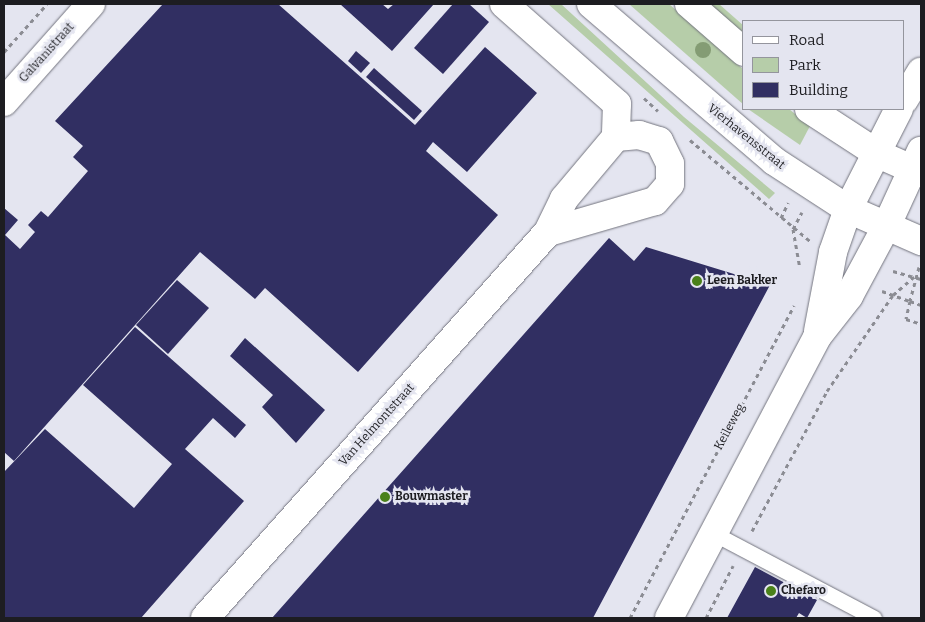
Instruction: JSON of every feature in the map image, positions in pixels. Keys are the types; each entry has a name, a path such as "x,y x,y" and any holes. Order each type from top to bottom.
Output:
{"street":[{"name":"Galvanistraat","path":"4,102 91,4"},
{"path":"504,4 617,104 616,137 639,135 659,141 670,164 670,184 655,201 548,232"},
{"name":"Vierhavensstraat","path":"591,4 774,161 848,208 886,227 921,241"},
{"path":"689,4 742,50"},
{"path":"905,98 921,72"},
{"path":"669,618 816,337 849,296 918,165 878,154 811,110"},
{"path":"816,337 833,252 848,208 878,154 899,110"},
{"name":"Van Helmontstraat","path":"205,618 548,232 564,199 616,137"}],"lane":[{"path":"713,533 874,618"}],"path":[{"path":"4,52 47,4"},
{"path":"793,229 801,257 800,276"},
{"path":"914,276 921,279"},
{"path":"706,618 827,392 893,295 914,276"},
{"path":"914,276 906,319 921,324"},
{"name":"Keileweg","path":"630,618 799,295"},
{"path":"893,295 921,305"}],"green space":[{"path":"548,4 561,4 684,117 775,193 769,199"},
{"path":"629,4 669,4 725,53 742,68 742,103"},
{"path":"707,4 719,4 742,24 742,34"},
{"path":"749,110 790,110 810,126 800,145"}],"building":[{"path":"163,4 278,4 415,125 485,47 537,93 467,172 433,142 426,151 498,215 358,372 265,288 255,299 200,252 14,461 4,452 4,208 18,220 5,235 20,249 35,232 28,225 41,211 48,217 88,171 73,157 83,146 55,121"},
{"path":"340,4 382,4 388,9 394,4 434,4 392,51"},
{"path":"453,4 469,4 489,22 443,74 414,48"},
{"path":"356,51 370,63 361,73 348,61"},
{"path":"374,68 422,111 414,120 366,77"},
{"path":"609,238 634,261 646,247 770,285 593,618 272,618"},
{"path":"177,280 209,308 168,354 136,325"},
{"path":"135,327 246,425 235,438 213,418 185,449 244,501 141,618 4,618 4,472 45,429 134,508 172,464 83,385"},
{"path":"245,338 325,410 296,443 262,407 273,395 230,356"},
{"name":"Chefaro","path":"755,567 817,600 807,618 799,613 796,618 727,618"}],"place":[{"name":"Leen Bakker","path":"697,281"},
{"name":"Bouwmaster","path":"385,497"},
{"name":"Chefaro","path":"771,591"}]}
